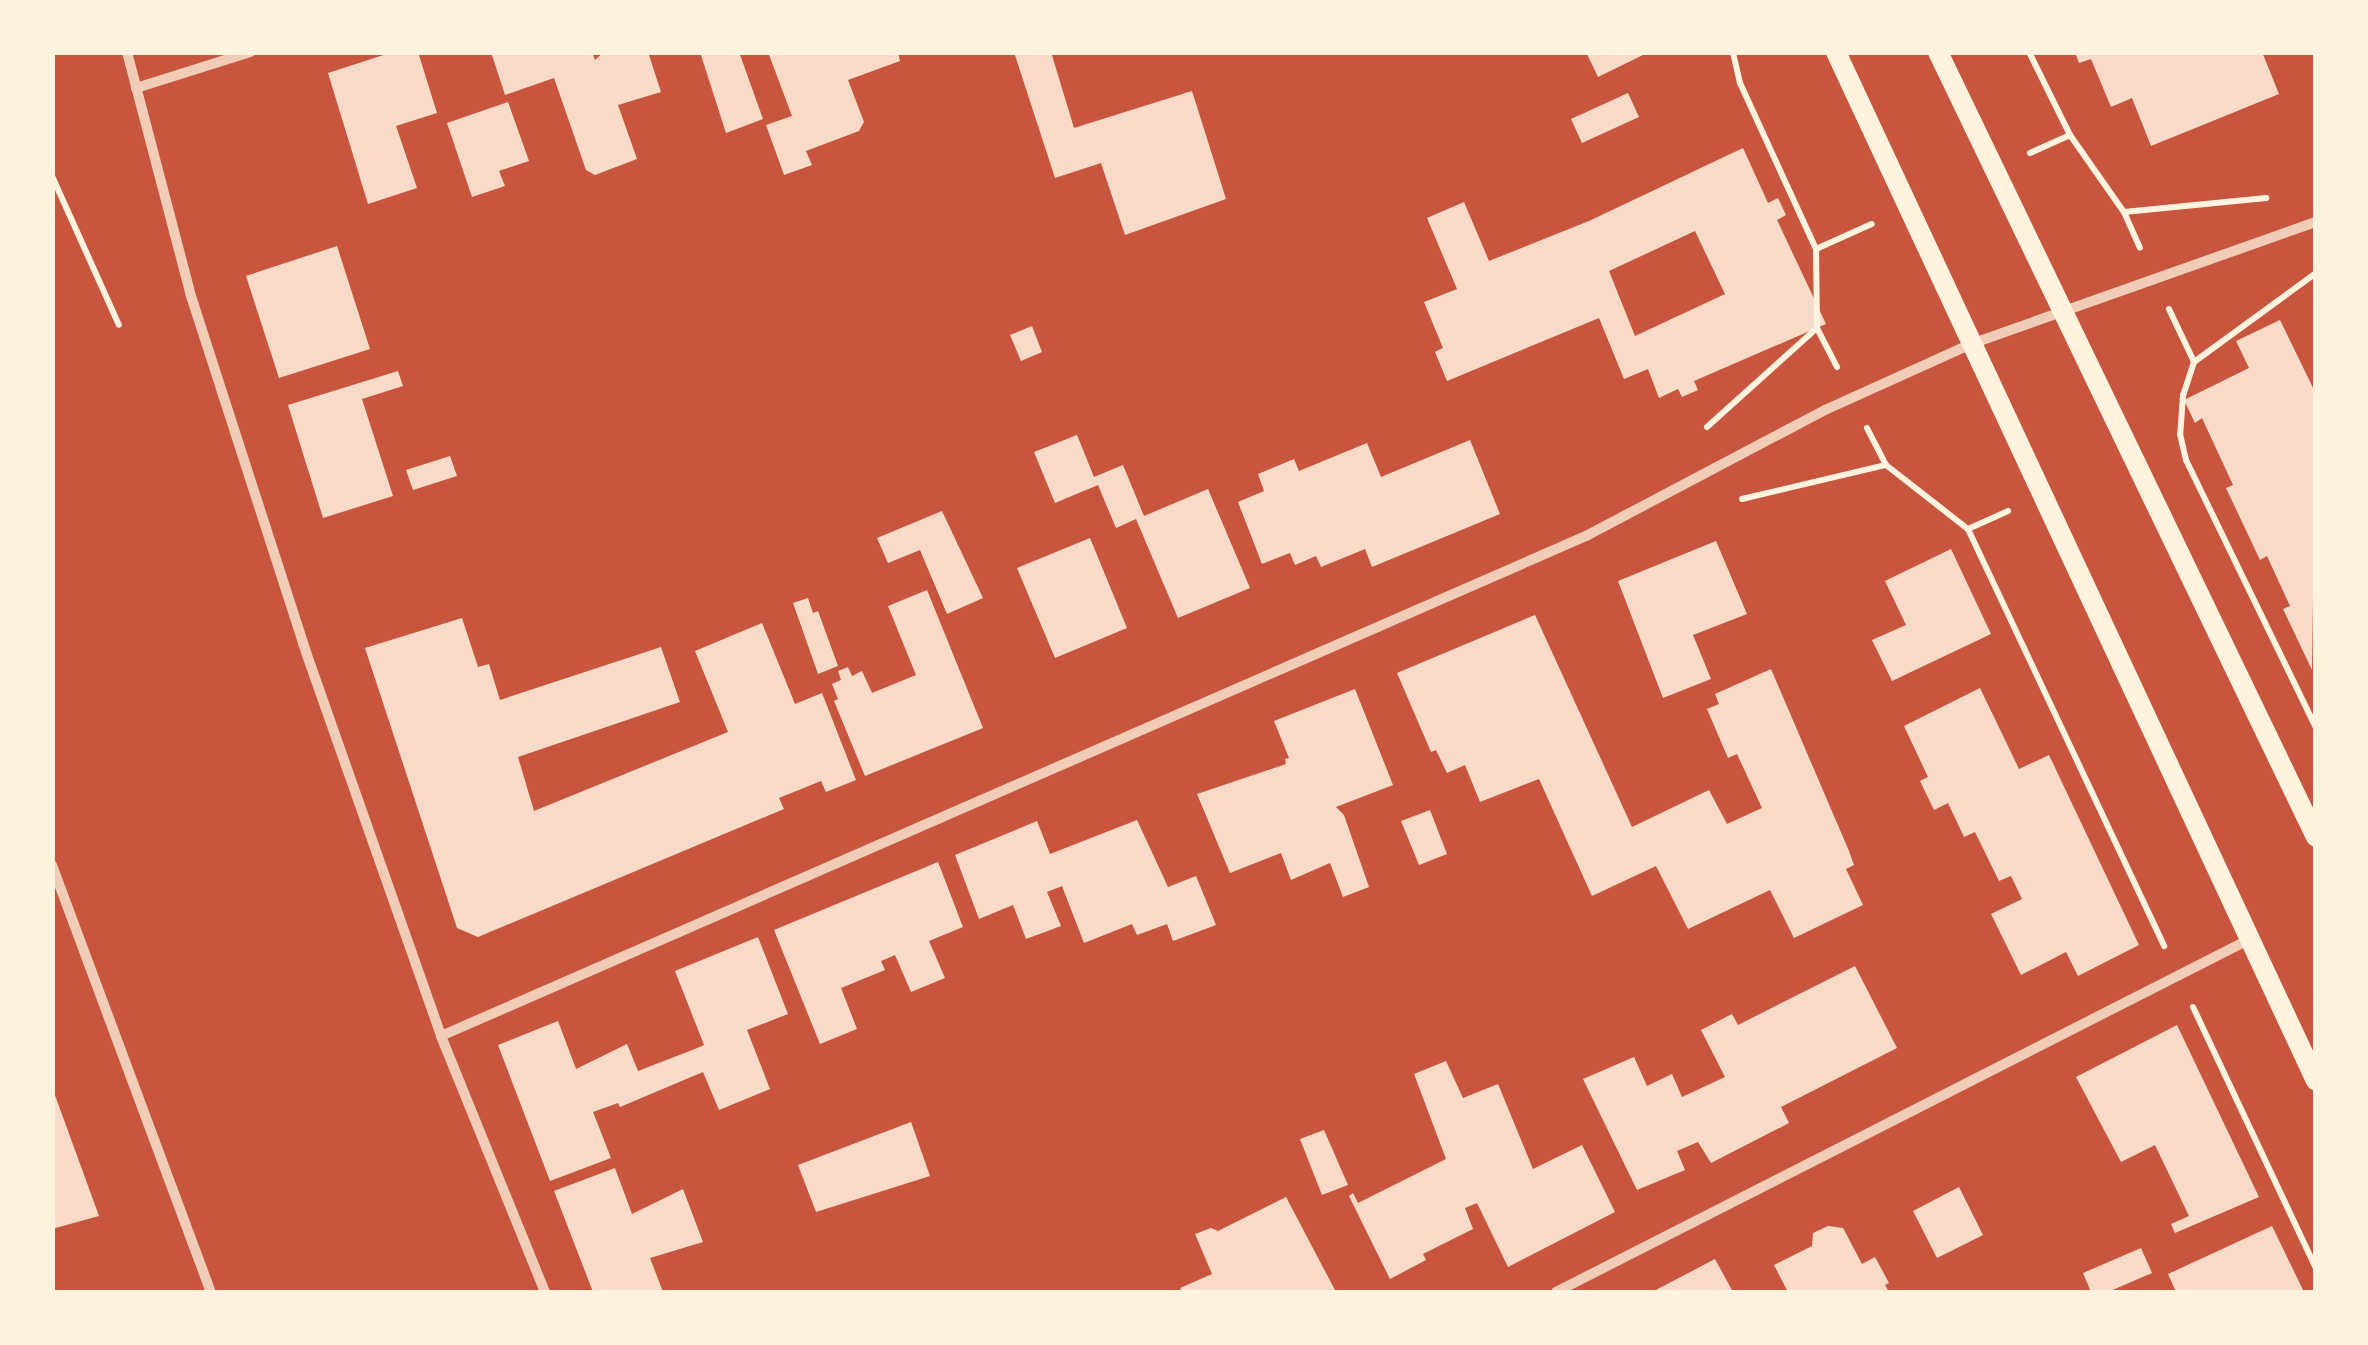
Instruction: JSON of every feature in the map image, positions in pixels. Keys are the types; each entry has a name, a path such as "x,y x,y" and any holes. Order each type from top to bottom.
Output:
{"main road":[{"path":"1836,52 2316,1081"},
{"path":"1938,52 2316,838"}],"street":[{"path":"127,52 198,318 307,655 441,1036 545,1292"},
{"path":"136,88 250,52"},
{"path":"441,1036 1586,536 1825,410 1970,344 2316,222"},
{"path":"52,865 211,1292"},
{"path":"1556,1292 2248,940"}],"path":[{"path":"1733,52 1740,83 1816,249 1818,328 1760,380"},
{"path":"2029,52 2070,135 2124,212 2203,204"},
{"path":"52,176 118,325"},
{"path":"2316,274 2194,362 2183,396 2180,434 2186,460 2316,728"},
{"path":"1811,483 1886,464 1968,529 2316,1268"}],"building":[{"path":"393,52 418,52 437,113 396,126 417,188 368,204 328,73"},
{"path":"491,52 592,52 595,60 604,52 648,52 661,92 618,105 637,159 595,175 586,170 554,78 505,95"},
{"path":"700,52 739,52 763,119 726,133"},
{"path":"768,52 898,52 900,61 848,80 864,122 859,131 806,151 812,165 784,175 766,125 792,116"},
{"path":"1014,52 1051,52 1074,128 1192,91 1226,199 1125,235 1101,163 1055,178"},
{"path":"1586,52 1649,52 1598,77"},
{"path":"2075,52 2262,52 2279,94 2151,146 2132,98 2111,107 2091,59 2079,63"},
{"path":"1628,93 1639,117 1582,143 1571,119"},
{"path":"508,102 529,161 499,171 505,186 472,197 447,123"},
{"path":"1743,148 1768,203 1778,198 1786,215 1777,220 1826,324 1694,381 1698,390 1682,397 1678,389 1659,398 1648,369 1624,379 1599,318 1447,381 1435,352 1443,348 1424,302 1457,289 1427,218 1464,202 1489,261 1589,221","holes":["1695,231 1725,294 1635,336 1609,271"]},
{"path":"337,246 370,349 279,378 246,276"},
{"path":"2280,320 2316,394 2312,670 2283,609 2290,606 2267,556 2260,560 2226,488 2233,485 2202,418 2195,423 2184,400 2249,368 2236,341"},
{"path":"1032,326 1042,352 1021,361 1010,335"},
{"path":"398,371 403,386 362,399 393,496 323,518 288,405"},
{"path":"1077,435 1094,477 1123,465 1144,516 1208,489 1250,588 1178,618 1136,519 1116,528 1098,485 1055,503 1034,452"},
{"path":"1470,440 1500,514 1372,567 1365,549 1321,567 1316,556 1295,565 1290,553 1262,564 1238,502 1264,491 1258,474 1294,459 1299,471 1367,443 1381,477"},
{"path":"450,456 457,476 413,490 406,470"},
{"path":"942,511 983,598 947,614 920,550 888,563 877,538"},
{"path":"1090,538 1127,628 1055,658 1017,568"},
{"path":"1716,541 1747,614 1693,635 1711,679 1663,698 1618,581"},
{"path":"1951,549 1991,634 1892,681 1872,640 1906,625 1885,581"},
{"path":"927,590 983,728 865,776 834,701 838,699 832,684 841,680 838,671 848,667 852,676 862,671 872,693 916,675 888,606"},
{"path":"808,598 813,613 818,611 838,666 818,674 793,603"},
{"path":"1535,615 1632,827 1709,790 1727,824 1762,808 1737,754 1728,758 1707,709 1719,704 1715,694 1771,669 1849,851 1854,865 1846,869 1863,905 1794,938 1770,890 1688,929 1656,866 1592,896 1539,779 1480,802 1465,765 1447,773 1436,750 1431,752 1397,673"},
{"path":"462,618 478,667 489,664 500,700 661,647 680,702 518,757 534,811 728,732 695,651 762,623 795,704 822,693 856,780 826,792 821,781 779,798 784,809 478,937 457,928 365,648"},
{"path":"1980,688 2019,769 2049,755 2139,945 2078,976 2066,952 2021,975 1991,914 2022,899 2011,876 1999,881 1975,832 1964,837 1948,803 1934,810 1920,781 1928,777 1904,726"},
{"path":"1355,689 1393,785 1336,807 1344,815 1369,887 1343,897 1330,863 1291,880 1281,853 1230,873 1197,794 1286,764 1285,759 1289,758 1274,721"},
{"path":"1430,810 1447,854 1419,865 1401,821"},
{"path":"1137,820 1168,887 1196,876 1216,925 1173,941 1167,924 1137,935 1132,924 1084,943 1062,886 1047,892 1061,926 1026,939 1013,905 979,919 955,855 1037,821 1050,854"},
{"path":"938,862 963,927 929,941 945,978 911,992 895,955 881,961 885,970 841,988 857,1029 820,1044 774,930"},
{"path":"758,937 788,1014 747,1030 770,1089 719,1110 703,1072 620,1107 618,1103 593,1112 611,1158 550,1181 498,1045 558,1021 576,1069 627,1044 638,1071 695,1049 704,1045 675,971"},
{"path":"1855,966 1897,1048 1781,1107 1789,1123 1711,1163 1698,1142 1677,1151 1685,1170 1637,1190 1583,1079 1634,1057 1647,1086 1672,1074 1682,1097 1725,1077 1701,1030 1732,1014 1738,1025"},
{"path":"2177,1025 2259,1197 2175,1233 2171,1224 2189,1216 2155,1145 2121,1162 2076,1077"},
{"path":"1446,1061 1463,1098 1498,1084 1533,1169 1582,1145 1615,1212 1508,1267 1477,1203 1465,1208 1473,1229 1423,1254 1426,1260 1390,1279 1349,1196 1353,1193 1358,1203 1446,1159 1414,1074"},
{"path":"52,1087 99,1216 52,1229"},
{"path":"911,1122 930,1176 816,1212 798,1165"},
{"path":"1324,1130 1348,1185 1322,1195 1300,1139"},
{"path":"615,1168 632,1214 683,1189 703,1242 650,1258 663,1292 593,1292 554,1191"},
{"path":"1959,1187 1983,1235 1937,1258 1913,1211"},
{"path":"1286,1197 1336,1292 1182,1292 1180,1288 1212,1274 1195,1234 1211,1228 1218,1231"},
{"path":"1828,1226 1843,1228 1862,1264 1875,1257 1889,1283 1885,1285 1889,1292 1788,1292 1774,1265 1812,1246 1813,1233"},
{"path":"2272,1226 2304,1292 2176,1292 2168,1274"},
{"path":"2141,1248 2152,1273 2108,1292 2091,1292 2083,1273"},
{"path":"1715,1259 1733,1292 1652,1292"}]}
